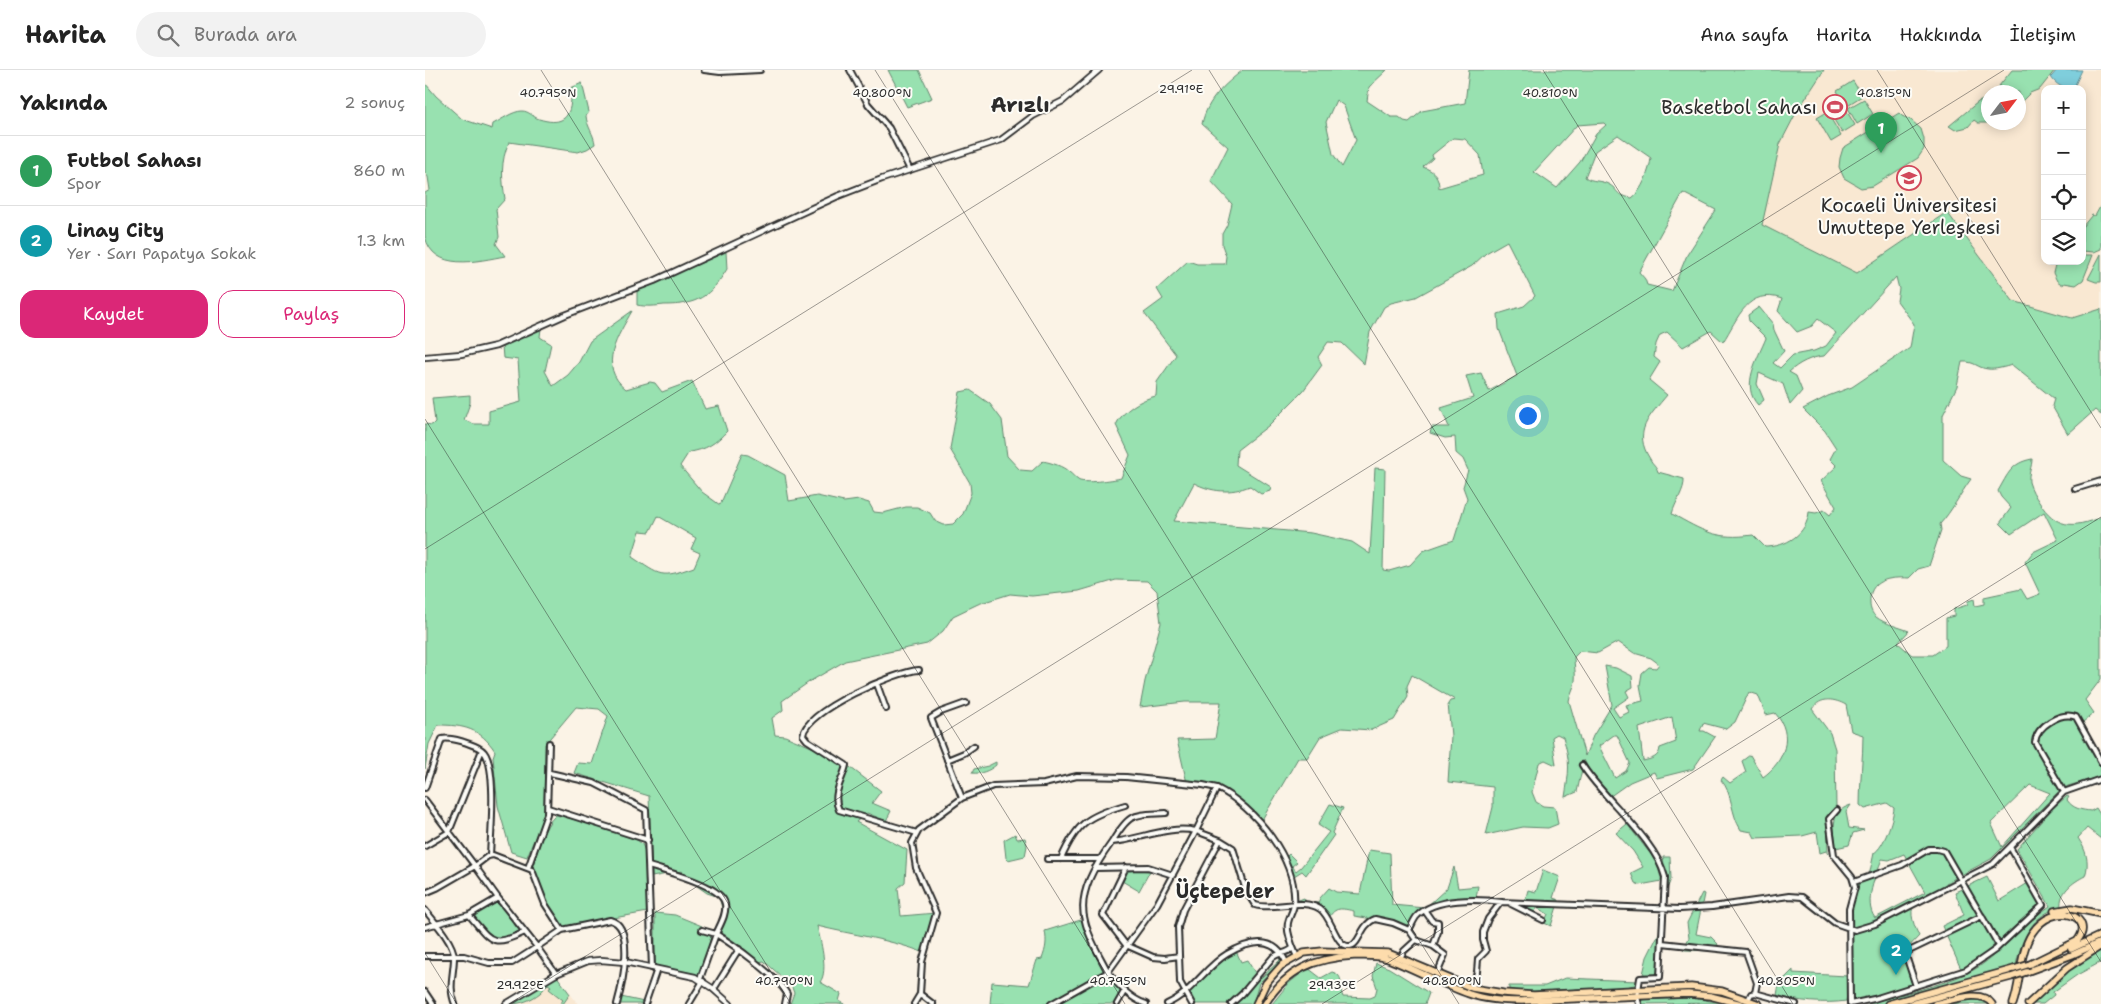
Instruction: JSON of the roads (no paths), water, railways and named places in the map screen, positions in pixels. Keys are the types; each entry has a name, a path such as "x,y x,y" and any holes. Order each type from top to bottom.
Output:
{"main road":[{"path":"2009,1004 2024,941 2029,931 2037,922 2061,909 2072,908 2101,914"},
{"path":"2013,1004 2026,948 2033,933 2040,924 2054,915 2064,913 2075,917 2081,926 2079,939 2071,946 2030,964"},
{"path":"1888,1004 2030,964 2074,948 2101,935"},
{"path":"1911,1004 2011,977 2067,958 2101,942"},
{"path":"2028,1004 2067,968 2101,946"},
{"path":"1256,1004 1266,982 1286,962 1295,957 1318,951 1347,949 1380,952 1400,958 1471,988 1521,995 1699,994 1741,1004"},
{"path":"1265,1004 1277,987 1294,973 1312,963 1328,958 1371,956 1385,958 1470,994 1485,998 1522,1001 1639,993 1680,987 1722,991 1759,1004"},
{"path":"1295,957 1300,963 1301,969"},
{"path":"1286,962 1287,968 1294,973"},
{"path":"1935,1004 1977,996 1986,998 1993,1004"}],"street":[{"path":"704,70 720,72 760,70"},
{"path":"850,70 868,104 889,128 910,170"},
{"path":"425,357 461,354 496,346 565,314 654,282 839,196 1001,140 1033,116 1065,100 1099,70"},
{"path":"2075,489 2101,481"},
{"path":"917,833 839,810 836,797 847,765 807,740 803,735 805,729 837,702 852,693 905,672 919,670"},
{"path":"877,684 887,710"},
{"path":"962,798 931,718 941,712 967,703"},
{"path":"2064,792 2035,742 2045,725 2066,715 2076,717 2101,762"},
{"path":"425,788 442,739 451,738 478,746 482,750 489,760 491,775 490,855"},
{"path":"529,868 548,808 549,744"},
{"path":"947,760 964,754 974,746"},
{"path":"425,846 449,832 482,750"},
{"path":"1582,765 1600,791 1643,840 1658,861 1665,877 1660,977 1640,978 1639,1004"},
{"path":"550,773 594,783 643,807 648,814 655,969 645,1004"},
{"path":"914,1004 920,994 922,962 936,913 916,868 912,843 917,833 935,817 962,798 993,786 1044,784 1077,776 1126,777 1217,788 1247,809 1268,835 1289,870 1294,906 1287,925 1295,957"},
{"path":"1409,930 1417,916 1425,911 1445,904 1475,899 1501,902 1680,909 1712,907 1770,898 1802,897 1835,923 1855,930 1875,924 1993,864 2064,792 2101,779"},
{"path":"1051,1004 1108,972 1149,916 1173,875 1217,788"},
{"path":"425,800 556,974"},
{"path":"1061,859 1073,834 1081,824 1099,814 1125,805"},
{"path":"548,808 648,840"},
{"path":"1837,810 1829,819 1832,849 1834,856 1854,882 1855,887 1849,902 1849,1004 1874,999 1966,970 1985,958 2043,905 2011,847"},
{"path":"1147,1004 1138,1001 1117,984 1108,972 1084,921 1085,889 1100,859 1123,824 1131,817 1166,813"},
{"path":"1112,842 1127,841 1148,834 1184,830 1196,831 1219,840 1233,848 1246,891 1255,905 1310,905 1322,911 1330,920 1339,942 1347,949 1355,943 1363,927 1375,919 1393,923 1409,930 1416,940 1433,946 1445,955 1437,974"},
{"path":"1192,1004 1180,982 1177,933 1180,919 1219,840"},
{"path":"1854,882 1902,865 1929,849 1937,848 1945,851 1999,946"},
{"path":"425,893 475,866 490,855"},
{"path":"490,855 532,870 547,907 562,930"},
{"path":"1047,859 1100,859"},
{"path":"649,866 688,879 721,896 725,901 725,912 701,980 689,1004"},
{"path":"1126,866 1103,915 1126,945 1158,958 1179,956"},
{"path":"1095,868 1147,867 1173,875"},
{"path":"425,927 469,915 498,898"},
{"path":"1501,902 1519,907 1543,920"},
{"path":"1471,988 1477,972 1478,960 1486,951 1483,936 1485,927 1501,902"},
{"path":"425,910 437,924 454,956 451,988 455,1004"},
{"path":"1425,911 1432,921 1438,922 1438,932 1433,946"},
{"path":"469,915 485,934 497,942 525,932"},
{"path":"1916,986 1905,953 1982,916"},
{"path":"425,956 469,957 489,963 512,963 562,930 606,920 615,921 625,942 625,962 617,1004"},
{"path":"702,930 716,934 739,949 785,990 787,998 785,1004"},
{"path":"1400,958 1404,951 1416,940"},
{"path":"1167,1004 1185,993 1231,952 1258,943 1271,945 1282,953 1286,962"},
{"path":"1662,943 1745,952 1757,983 1755,993"},
{"path":"1231,1004 1242,994 1273,957 1290,951 1293,948"},
{"path":"714,989 739,949"},
{"path":"507,1004 556,974 589,961 609,960 690,976 701,980 714,989 730,1004"},
{"path":"1899,983 1901,990"},
{"path":"1117,1004 1125,990"},
{"path":"425,992 430,1003"},
{"path":"1748,1000 1751,994 1755,993 1796,1004"},
{"path":"920,994 933,1004"},
{"path":"721,1004 725,999"}],"water":[{"path":"2057,70 2082,70 2075,85 2059,85 2051,77"}],"place":[{"name":"Basketbol Sahası","path":"1835,107"},
{"name":"Futbol Sahası","path":"1881,153"},
{"name":"Kocaeli Üniversitesi Umuttepe Yerleşkesi","path":"1909,178"},
{"name":"Linay City","path":"1896,975"}],"district":[{"name":"Arızlı","path":"1020,105"},
{"name":"Üçtepeler","path":"1225,891"}]}
